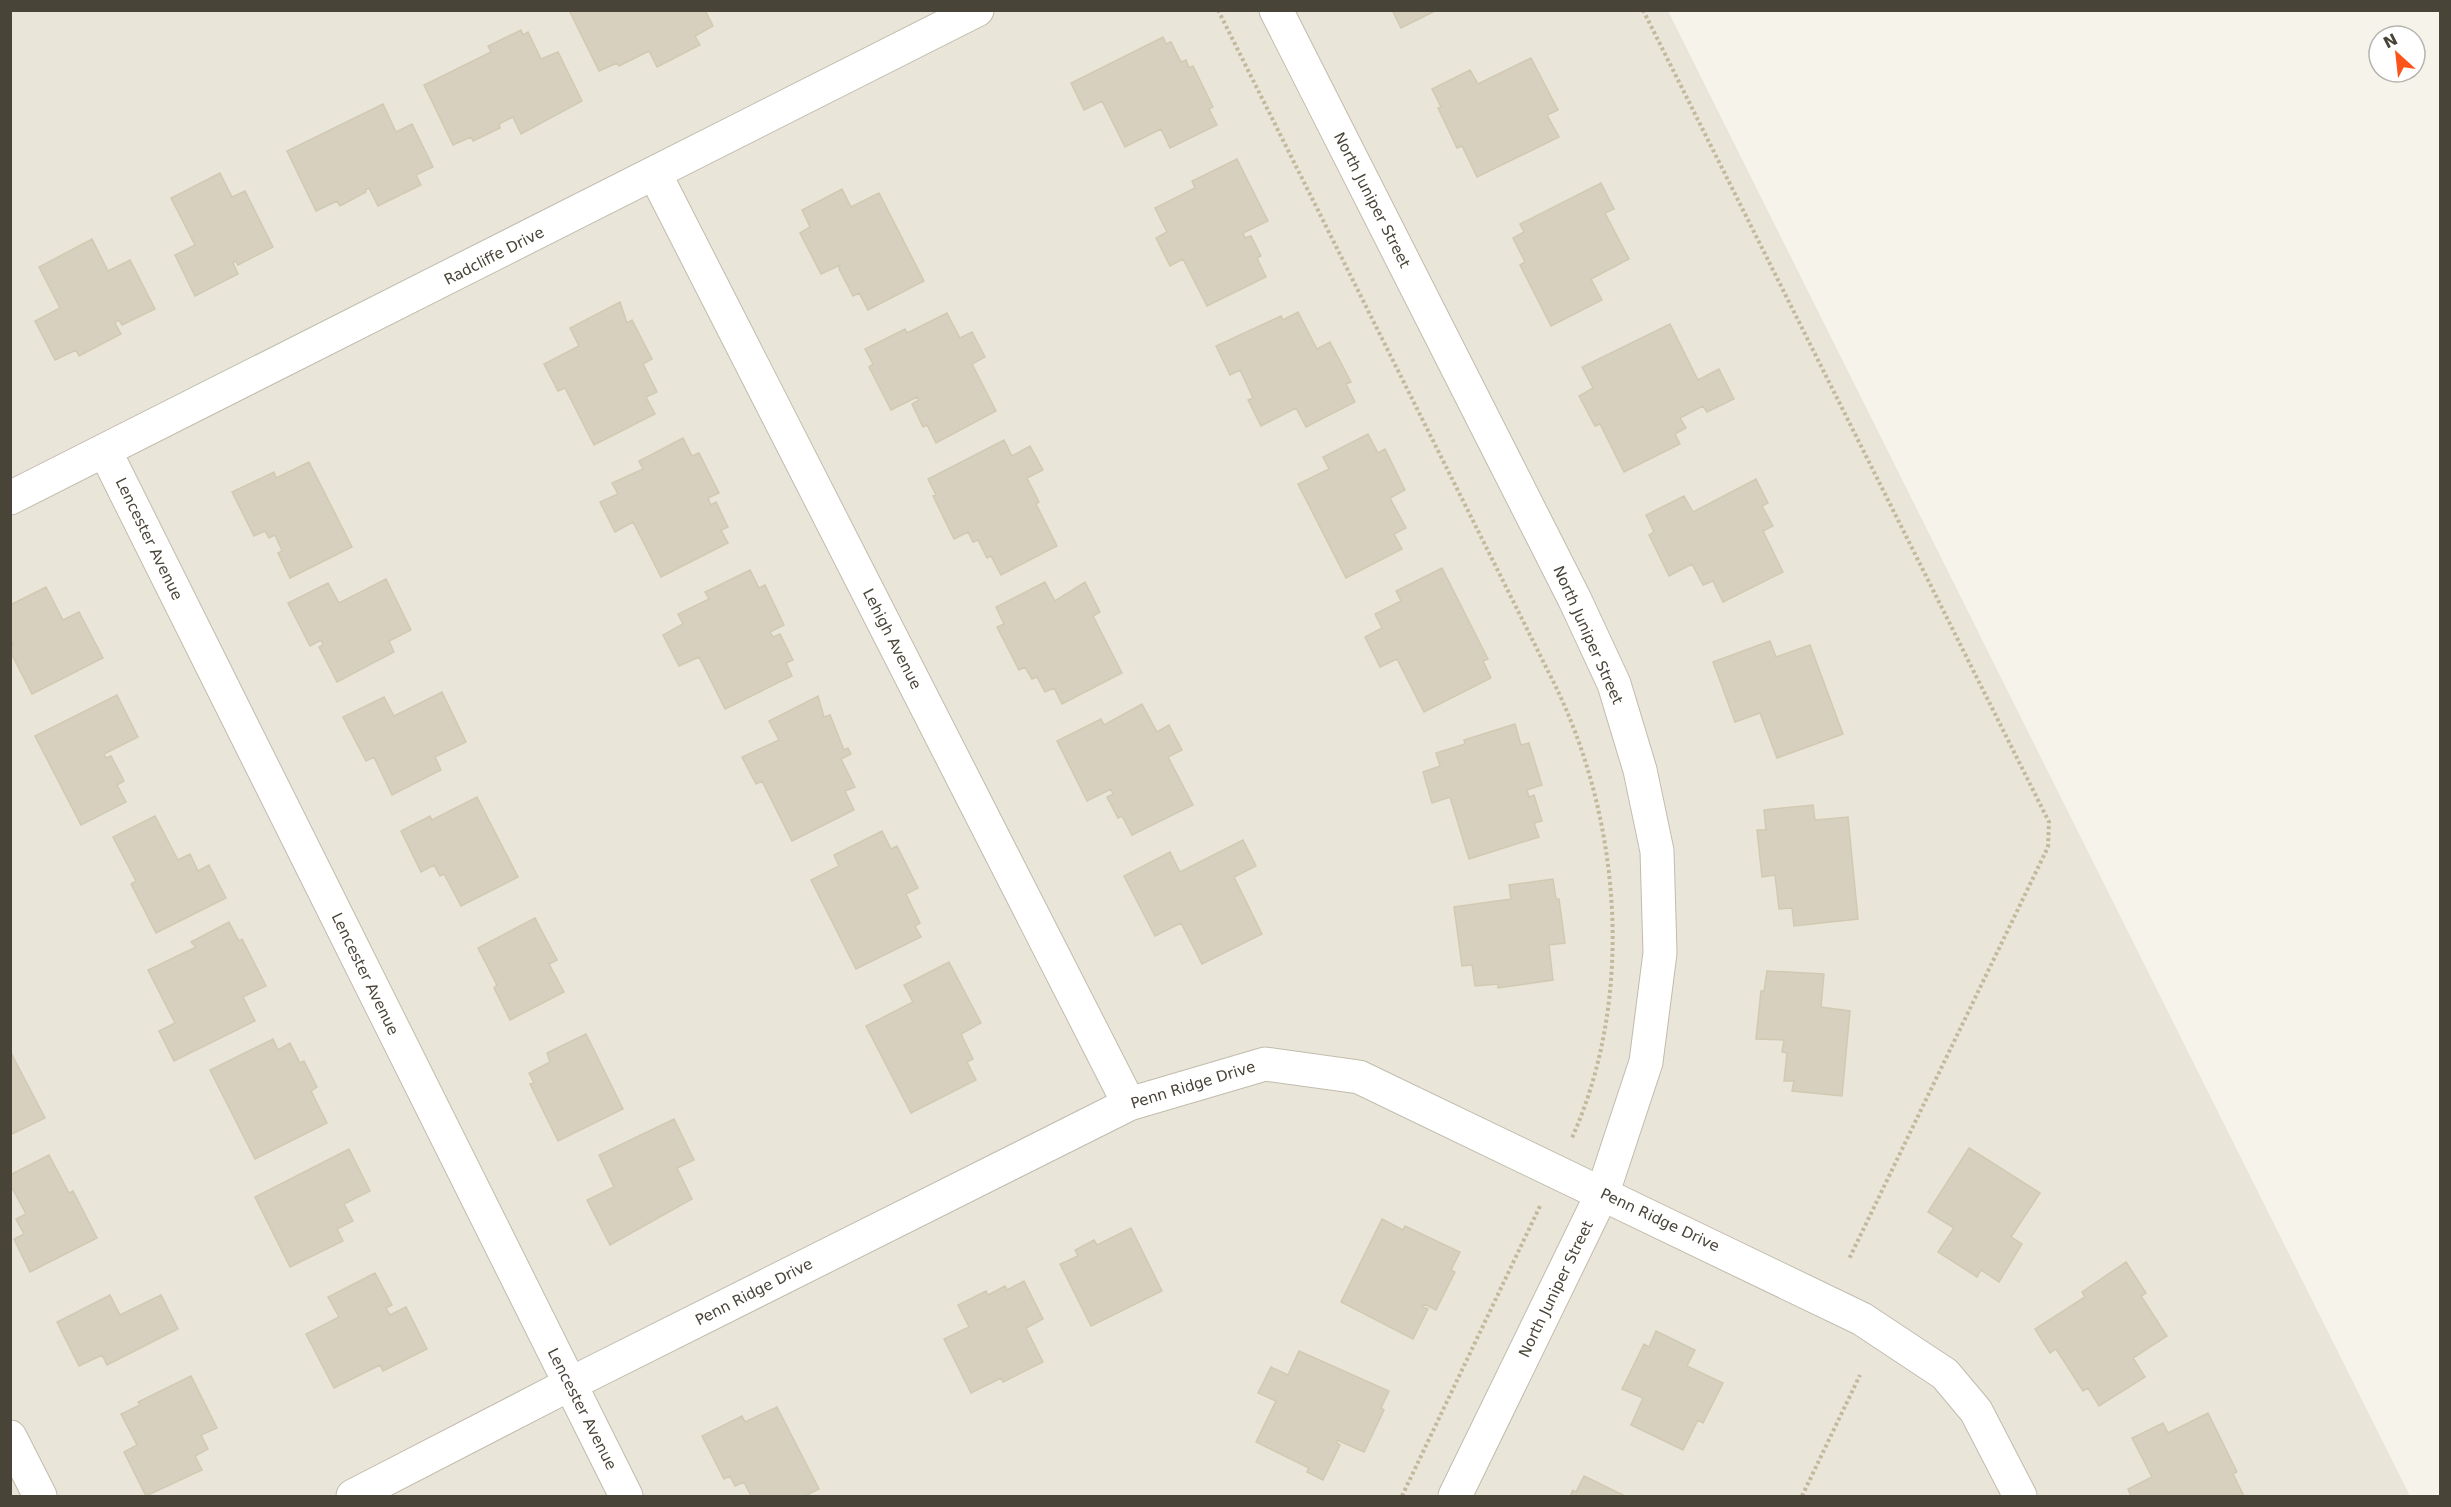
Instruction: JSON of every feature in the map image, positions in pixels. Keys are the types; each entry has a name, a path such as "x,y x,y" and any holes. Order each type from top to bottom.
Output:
{"street":[{"name":"Radcliffe Drive","path":"10,498 977,10"},
{"name":"North Juniper Street","path":"1276,10 1575,600 1614,684 1640,770 1657,851 1660,953 1646,1062 1603,1192 1455,1497"},
{"name":"Lehigh Avenue","path":"655,174 1129,1104"},
{"name":"Lencester Avenue","path":"105,451 626,1497"},
{"name":"Penn Ridge Drive","path":"352,1497 570,1384 1129,1104 1264,1064 1359,1077 1556,1172 1603,1192 1862,1319 1945,1374 1976,1412 2020,1497"},
{"path":"10,1437 40,1497"}],"path":[{"path":"1218,10 1563,701 1592,780 1609,870 1612,902 1612,956 1605,1020 1596,1065 1580,1120 1402,1497"},
{"path":"1643,10 2049,822 2048,847 1849,1259"},
{"path":"1802,1497 1860,1375"}],"shaded area":[{"path":"10,11 1668,11 2410,1496 11,1496"}],"building":[{"path":"569,10 705,10 713,26 695,36 700,45 657,67 649,51 619,66 617,63 599,71"},
{"path":"1392,10 1437,10 1401,28"},
{"path":"521,30 523,35 528,32 541,59 558,52 582,101 521,134 513,117 499,124 500,128 473,141 471,137 453,145 424,85 491,52 488,46"},
{"path":"1163,37 1166,44 1171,42 1181,62 1186,60 1189,68 1193,66 1213,107 1209,109 1217,125 1170,148 1161,129 1125,147 1102,101 1084,110 1071,83"},
{"path":"1531,58 1558,110 1547,115 1559,137 1477,177 1462,146 1457,148 1438,108 1441,107 1432,89 1470,70 1478,84"},
{"path":"383,104 396,132 412,124 433,167 416,175 421,185 378,206 369,188 365,190 366,192 340,206 337,201 316,211 287,151"},
{"path":"1237,159 1268,221 1243,233 1245,238 1251,236 1261,256 1257,258 1266,277 1207,306 1183,259 1170,266 1156,238 1167,232 1155,208 1195,188 1192,181"},
{"path":"220,173 232,197 245,191 273,247 238,265 236,261 233,263 238,274 195,296 175,255 195,245 171,198"},
{"path":"1601,183 1614,209 1605,213 1629,259 1591,279 1602,300 1551,326 1520,265 1525,262 1513,238 1524,232 1520,224"},
{"path":"842,189 851,207 879,193 924,281 868,310 859,293 853,296 839,269 840,265 821,274 800,233 810,227 802,210"},
{"path":"92,239 108,271 130,260 155,309 122,325 119,320 115,323 121,334 79,356 76,350 55,360 35,321 60,308 39,267"},
{"path":"620,302 627,323 632,320 652,359 643,364 657,392 646,397 655,414 594,445 565,388 558,391 544,364 579,346 570,328"},
{"path":"1298,312 1317,349 1330,342 1351,382 1346,384 1355,402 1306,427 1296,408 1261,426 1248,400 1253,398 1240,370 1230,375 1216,346 1281,316 1283,320"},
{"path":"947,313 960,338 972,332 985,357 972,364 996,411 936,443 927,425 923,427 912,404 919,400 917,397 891,410 869,367 873,364 865,349 905,329 907,333"},
{"path":"1670,324 1698,380 1719,369 1734,399 1707,412 1703,406 1680,418 1686,428 1675,434 1680,444 1624,472 1600,424 1595,426 1579,396 1593,388 1582,367"},
{"path":"1368,434 1378,453 1385,449 1405,490 1390,498 1406,528 1394,534 1402,549 1346,578 1298,484 1329,469 1323,457"},
{"path":"683,438 692,456 699,453 719,493 708,498 711,505 716,502 728,527 721,530 728,543 661,577 633,522 615,532 600,502 618,494 612,483 643,469 639,461"},
{"path":"1004,440 1012,456 1030,446 1043,470 1027,478 1039,502 1036,504 1057,546 1001,575 991,556 987,558 978,540 973,542 968,532 954,539 933,496 936,495 928,479"},
{"path":"309,462 352,547 290,578 278,553 282,551 275,535 269,538 265,531 254,536 232,492 274,472 276,478"},
{"path":"1756,479 1768,503 1762,506 1773,526 1763,531 1783,572 1723,602 1713,581 1703,585 1692,564 1669,576 1649,535 1654,532 1646,515 1684,496 1693,512"},
{"path":"1442,568 1488,659 1483,661 1491,678 1424,712 1397,659 1380,667 1365,637 1382,628 1375,614 1401,601 1396,591"},
{"path":"750,570 759,588 765,585 784,625 770,632 773,637 780,634 793,660 786,663 792,676 725,709 699,657 679,666 663,635 683,624 678,614 709,599 705,592"},
{"path":"386,579 411,630 389,641 394,652 337,682 319,647 323,645 321,640 310,646 288,603 328,583 339,603"},
{"path":"1045,582 1055,601 1085,582 1100,612 1093,616 1122,673 1062,704 1054,688 1045,692 1037,677 1032,679 1025,667 1019,670 997,627 1004,624 996,607"},
{"path":"46,587 63,620 79,612 103,658 32,694 10,651 13,644 10,639 10,605"},
{"path":"1770,641 1776,657 1810,645 1843,734 1777,758 1760,713 1735,722 1713,662"},
{"path":"442,692 466,742 435,757 441,770 392,795 374,757 366,761 343,717 384,697 394,716"},
{"path":"117,695 138,737 104,754 106,758 111,756 124,781 117,785 126,802 81,825 35,736"},
{"path":"818,696 824,717 830,715 844,750 848,748 851,754 841,759 855,787 845,791 854,810 792,841 762,781 756,784 742,757 779,740 769,721"},
{"path":"1142,704 1157,732 1169,725 1182,750 1168,757 1193,805 1132,835 1122,816 1118,818 1107,797 1113,794 1111,789 1087,801 1057,741 1101,719 1104,725"},
{"path":"1515,724 1521,745 1529,743 1542,785 1527,790 1529,797 1534,795 1542,821 1534,823 1539,837 1469,859 1450,797 1432,803 1423,772 1440,766 1436,753 1465,744 1464,740"},
{"path":"477,797 518,877 461,906 444,874 440,876 434,865 421,872 401,831 430,816 432,820"},
{"path":"1813,805 1815,820 1848,817 1858,919 1794,926 1792,908 1779,909 1775,875 1762,877 1757,830 1766,830 1764,810"},
{"path":"155,816 178,860 190,854 198,871 209,865 226,898 156,933 131,884 136,881 113,837"},
{"path":"882,831 891,849 897,846 918,888 906,894 920,923 915,926 921,937 856,969 811,880 839,866 834,855"},
{"path":"1243,840 1256,866 1234,877 1262,934 1202,964 1181,923 1155,936 1124,876 1170,852 1180,872"},
{"path":"1553,879 1556,899 1559,899 1565,943 1549,945 1553,980 1498,988 1498,984 1475,986 1472,965 1462,966 1454,907 1511,899 1509,885"},
{"path":"535,918 557,960 549,964 564,992 510,1020 494,988 497,985 478,948"},
{"path":"229,922 239,941 242,939 266,986 243,997 255,1021 174,1061 159,1031 175,1023 148,970 196,947 191,942"},
{"path":"949,962 981,1023 961,1034 973,1059 967,1062 976,1080 911,1113 866,1026 913,1002 904,985"},
{"path":"1767,971 1824,974 1821,1007 1850,1011 1842,1096 1792,1091 1794,1081 1784,1081 1787,1053 1782,1052 1784,1040 1756,1039 1761,991 1764,991"},
{"path":"586,1034 623,1109 558,1141 530,1084 534,1083 529,1073 550,1062 547,1053"},
{"path":"273,1039 278,1050 290,1043 300,1063 304,1061 317,1087 311,1091 327,1123 255,1159 210,1070"},
{"path":"10,1051 45,1118 10,1135"},
{"path":"674,1119 694,1160 677,1168 692,1199 610,1245 587,1200 614,1187 599,1155"},
{"path":"1969,1148 2040,1193 2011,1237 2022,1244 1999,1282 1981,1270 1977,1277 1938,1252 1954,1228 1928,1212"},
{"path":"349,1149 370,1191 344,1204 353,1221 337,1229 343,1241 290,1267 255,1197"},
{"path":"49,1155 69,1193 73,1191 97,1238 30,1272 14,1239 24,1234 16,1219 26,1214 10,1184 10,1175"},
{"path":"1382,1219 1403,1230 1405,1226 1460,1252 1451,1270 1455,1272 1436,1310 1424,1304 1422,1307 1428,1309 1413,1339 1341,1302"},
{"path":"1131,1228 1162,1291 1091,1326 1060,1264 1078,1256 1075,1250 1094,1240 1097,1245"},
{"path":"2126,1262 2146,1293 2141,1296 2167,1336 2133,1358 2145,1377 2099,1406 2088,1388 2083,1391 2056,1349 2050,1353 2035,1329 2085,1297 2082,1292"},
{"path":"375,1273 392,1305 386,1308 390,1315 406,1307 427,1349 383,1371 380,1365 334,1388 306,1334 339,1317 328,1297"},
{"path":"1024,1281 1043,1319 1026,1328 1043,1362 1003,1382 1001,1378 971,1393 944,1339 969,1327 958,1305 986,1291 988,1295 1005,1286 1007,1290"},
{"path":"110,1295 120,1315 161,1295 178,1329 107,1365 102,1355 79,1366 57,1322"},
{"path":"1656,1331 1695,1350 1687,1366 1723,1383 1703,1423 1698,1420 1683,1450 1631,1425 1643,1398 1622,1389 1644,1344 1649,1347"},
{"path":"1299,1351 1389,1391 1381,1408 1384,1410 1364,1452 1337,1440 1336,1442 1340,1445 1323,1480 1307,1472 1309,1468 1256,1442 1276,1401 1258,1393 1271,1367 1288,1375"},
{"path":"191,1376 217,1428 201,1435 208,1449 195,1456 202,1470 146,1496 124,1452 137,1445 121,1414 140,1405 138,1402"},
{"path":"777,1407 819,1489 805,1496 751,1496 744,1482 735,1486 730,1476 724,1479 702,1436 742,1416 745,1422"},
{"path":"2208,1413 2237,1472 2233,1474 2244,1496 2131,1496 2128,1489 2152,1477 2132,1438 2163,1423 2168,1433"},
{"path":"1584,1476 1625,1496 1570,1496 1573,1490 1576,1492"}]}
